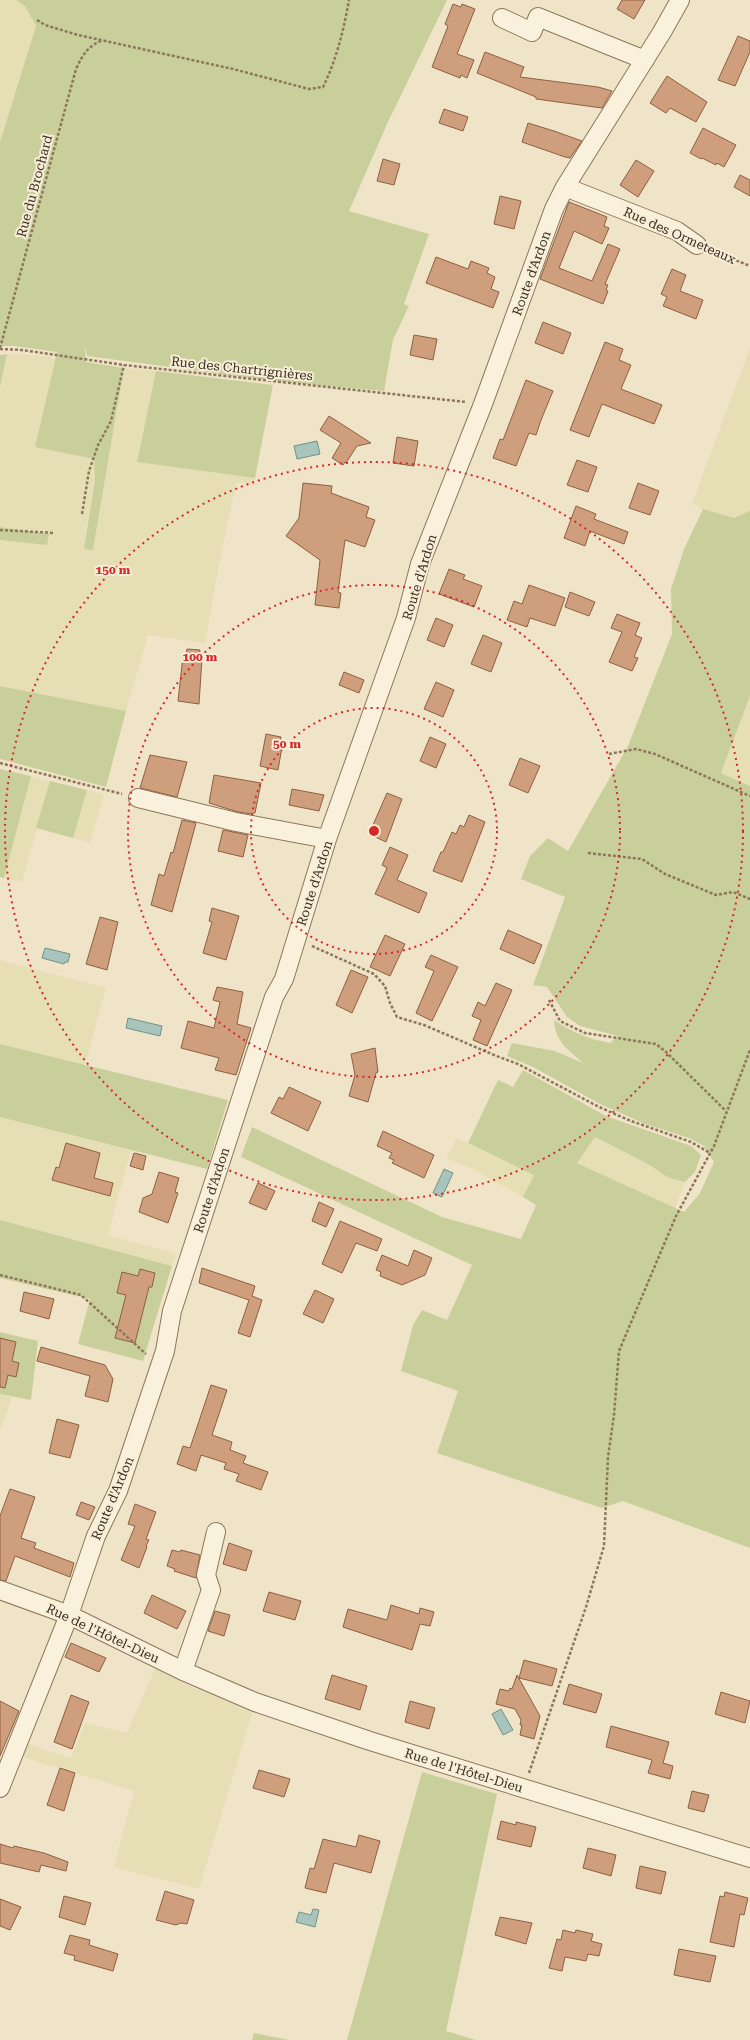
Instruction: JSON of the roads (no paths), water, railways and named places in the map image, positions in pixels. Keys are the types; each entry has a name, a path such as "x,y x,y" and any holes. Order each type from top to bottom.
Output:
{"street":[{"name":"Route d'Ardon","path":"0,1788 70,1615 96,1536 118,1490 161,1362 172,1311 274,997 284,979 295,939 327,839 406,618 420,564 483,404 554,209 565,187 645,60 680,0"},
{"path":"502,18 532,32 538,17 645,60"},
{"name":"Rue des Ormeteaux","path":"565,187 677,231 697,245"},
{"path":"138,798 236,822 327,839"},
{"path":"183,1671 211,1590 206,1575 216,1532"},
{"name":"Rue de l'Hôtel-Dieu","path":"0,1590 70,1615 183,1671 262,1704 370,1741 750,1858"}],"water":[{"path":"317,441 320,454 297,459 294,446"},
{"path":"45,948 70,954 68,962 65,962 64,964 42,958"},
{"path":"128,1018 162,1026 160,1036 126,1028"},
{"path":"444,1169 453,1173 442,1197 433,1193"},
{"path":"501,1709 513,1730 503,1735 492,1714"},
{"path":"313,1909 319,1910 315,1927 296,1922 299,1912 311,1915"}]}
